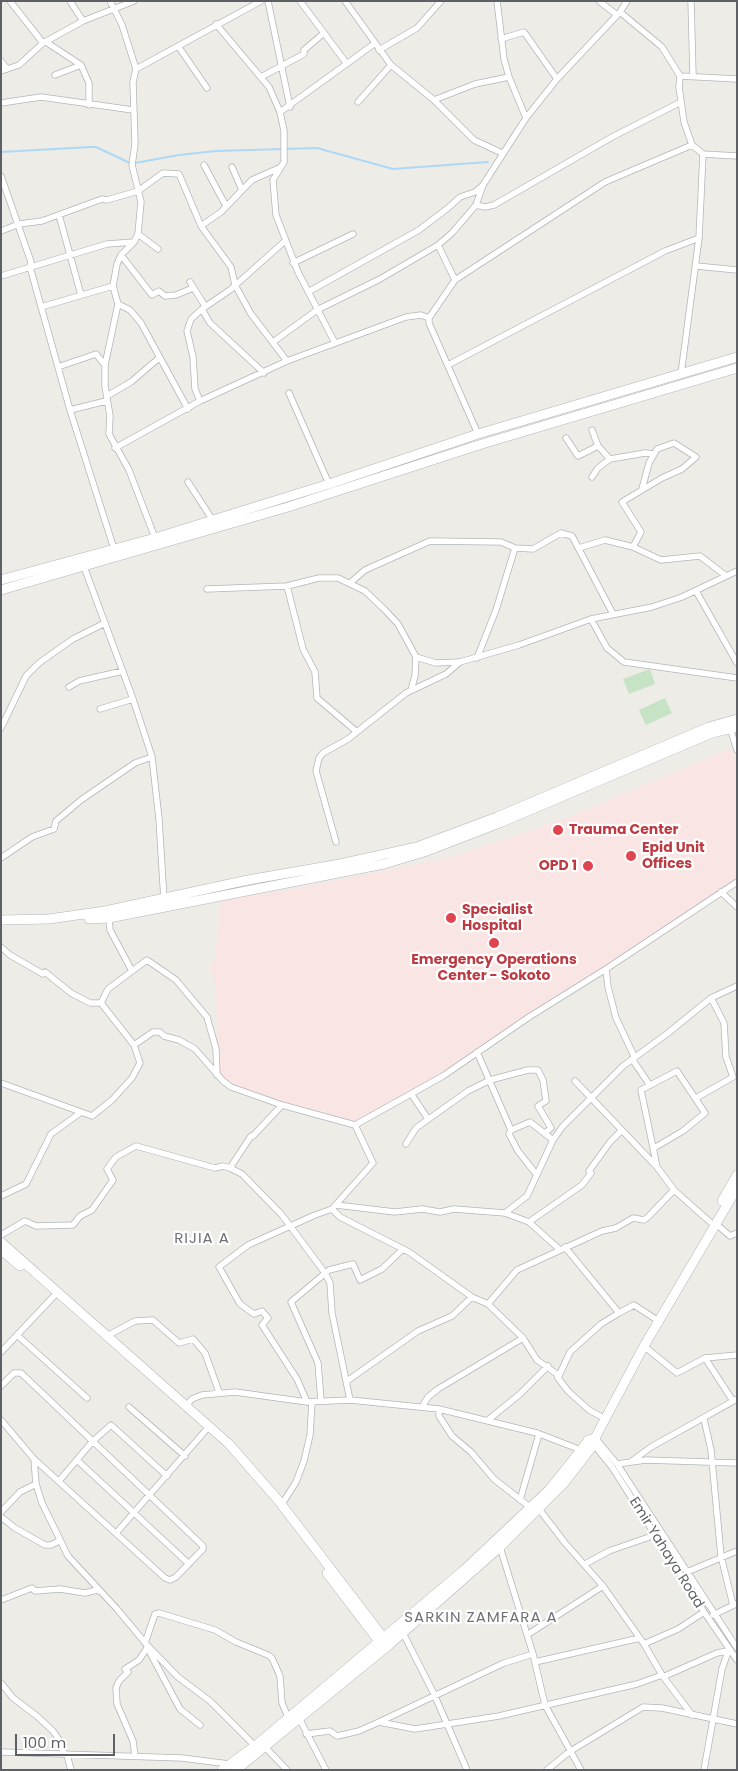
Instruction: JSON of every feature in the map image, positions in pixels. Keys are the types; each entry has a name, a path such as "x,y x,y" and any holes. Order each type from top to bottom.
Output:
{"main road":[{"path":"1,590 82,562 114,548 155,538 329,484 478,434 737,357"},
{"path":"1,580 82,562 270,512 482,444 737,368"},
{"path":"1,926 52,924 109,918 164,903 417,846 497,817 709,726 737,719"},
{"path":"1,920 49,919 105,912 384,864 417,854 502,822 712,733 733,728"},
{"path":"229,1768 298,1718 385,1644 564,1483 592,1442 737,1176"},
{"path":"374,1629 401,1630 500,1547 535,1509 581,1450 592,1442 600,1416 654,1318 712,1222 737,1188"},
{"path":"1,1242 228,1444 282,1504 385,1644"},
{"path":"1,1250 206,1430 274,1503 374,1629 368,1653"},
{"path":"260,1746 288,1717 368,1653 385,1644"}],"street":[{"path":"10,1 45,42 81,64 89,83 89,105"},
{"path":"70,1 83,21"},
{"path":"110,1 122,25 136,69 132,82 135,144 132,163 141,202 138,234 134,242 121,255 117,264 113,286 118,304 105,365 110,416 109,434 115,448 129,470 155,538"},
{"path":"1,61 4,70 19,64 45,42 83,21 134,1"},
{"path":"136,69 261,1"},
{"path":"268,1 290,107"},
{"path":"300,1 347,64"},
{"path":"345,1 363,25 374,44 391,65 434,100 474,140 502,153"},
{"path":"496,1 508,78 526,118"},
{"path":"599,1 662,47 680,76 684,122 692,145 703,154 737,156"},
{"path":"273,342 317,310 380,279 438,245 476,205 483,185 526,118 557,78 618,14 627,1"},
{"path":"691,1 693,75"},
{"path":"379,50 417,28 438,2"},
{"path":"216,24 269,87 280,112 283,122 284,162 274,180 273,202 278,224 308,292 335,343"},
{"path":"501,39 524,32 557,78"},
{"path":"261,77 304,54 304,50 324,34"},
{"path":"280,112 290,107 374,44"},
{"path":"178,46 208,88"},
{"path":"55,75 81,64"},
{"path":"358,102 391,65"},
{"path":"680,76 693,75 737,79"},
{"path":"434,100 475,84 508,78"},
{"path":"1,103 41,97 133,110"},
{"path":"476,205 485,207 494,205 612,137 681,102"},
{"path":"478,434 448,364 430,328 429,318 455,280 605,182 692,145"},
{"path":"681,374 699,238 703,154"},
{"path":"204,165 226,206"},
{"path":"232,166 242,190"},
{"path":"201,226 215,218 242,190 259,176 279,168"},
{"path":"1,231 19,224 42,221 102,199 107,200 138,191 163,173 179,174 201,226 231,267 235,285 251,314 287,361"},
{"path":"1,176 31,262 30,267 70,410 114,548"},
{"path":"308,292 419,230 460,197 475,192 483,185"},
{"path":"59,215 81,296"},
{"path":"138,234 158,249"},
{"path":"294,262 353,234"},
{"path":"448,364 665,251 699,238"},
{"path":"200,401 195,389 194,357 187,331 191,319 203,307 235,285 285,241"},
{"path":"1,276 107,244 134,242"},
{"path":"438,245 455,280"},
{"path":"121,255 152,295 159,291 164,296 176,295 193,288"},
{"path":"696,266 737,270"},
{"path":"190,282 210,323 264,373"},
{"path":"41,308 113,286"},
{"path":"118,304 130,310 141,323 188,408"},
{"path":"115,448 200,401 287,361 406,317 421,315 429,318"},
{"path":"58,367 96,354 105,365"},
{"path":"70,410 107,398 131,382 159,358"},
{"path":"289,393 329,484"},
{"path":"592,430 598,446 610,459"},
{"path":"566,438 578,456 598,446"},
{"path":"633,547 640,532 622,502 642,489 682,469 696,457 674,443 657,448 649,463 642,489"},
{"path":"592,477 598,468 610,459 645,453 654,454"},
{"path":"188,482 210,516"},
{"path":"350,583 365,570 430,541 501,542 515,548 533,549 561,533 572,536 613,614"},
{"path":"579,548 605,540 633,547 661,560 700,556 726,576"},
{"path":"476,658 496,610 515,548"},
{"path":"82,562 123,671 152,757 159,819 164,903"},
{"path":"416,657 436,663 460,662 476,658 519,646 591,619 652,607 696,591 737,571"},
{"path":"207,589 287,586 320,578 338,578 350,583 365,591 398,624 416,657 415,676 410,690"},
{"path":"287,586 302,649 315,672 317,698 357,732"},
{"path":"696,591 737,663"},
{"path":"591,619 607,648 624,662 737,678"},
{"path":"1,728 26,676 39,663 73,639 105,624"},
{"path":"336,842 316,771 316,765 323,753 357,732 410,690 446,674 460,662"},
{"path":"69,687 79,681 123,671"},
{"path":"100,709 133,699"},
{"path":"733,728 737,750"},
{"path":"1,858 32,837 54,829 56,821 81,800 135,762 152,757"},
{"path":"134,1045 153,1032 160,1032 164,1036 195,1049 217,1075 231,1087 282,1105 355,1125 412,1095 606,970 737,882"},
{"path":"721,892 737,907"},
{"path":"109,918 110,930 131,969"},
{"path":"1,947 10,955 43,974 45,972 71,992 90,1003 101,1003"},
{"path":"101,1003 108,989 131,969 147,960 157,966 176,980 207,1017 216,1049 217,1075"},
{"path":"606,970 616,1018 633,1057 649,1084"},
{"path":"505,1213 527,1196 552,1140 563,1126 633,1057 668,1034 711,998 737,986"},
{"path":"696,1098 733,1077 726,1057 724,1023 711,998"},
{"path":"1,1083 36,1094 80,1113 92,1116 112,1100 126,1086 140,1063 134,1045 101,1003"},
{"path":"477,1052 511,1130 509,1134 518,1151 536,1174"},
{"path":"406,1144 416,1128 468,1091 490,1080 528,1070 538,1070 546,1096 546,1101 538,1106 551,1128 545,1133"},
{"path":"654,1148 683,1131 705,1113 677,1071 649,1084 641,1090 657,1167"},
{"path":"575,1081 657,1167 674,1190 730,1236 737,1233"},
{"path":"412,1095 428,1119"},
{"path":"230,1168 250,1136 253,1136 282,1105"},
{"path":"1,1196 26,1184 50,1134 80,1113"},
{"path":"511,1130 530,1122 552,1140"},
{"path":"282,1504 296,1482 304,1461 310,1435 310,1402 262,1325 268,1318 262,1311 254,1314 240,1304 219,1267 248,1245 334,1207 373,1163 355,1125"},
{"path":"529,1222 582,1186 591,1173 589,1171 610,1142 621,1131"},
{"path":"1,1235 25,1221 36,1226 73,1225 80,1216 92,1210 113,1180 107,1169 116,1157 136,1146 215,1168 223,1166 230,1168 242,1174 291,1226 325,1273 330,1283 332,1313 350,1400"},
{"path":"488,1304 513,1273 562,1248 611,1228 616,1228 633,1218 644,1220 674,1190"},
{"path":"334,1207 396,1212 422,1209 440,1212 454,1209 505,1213 529,1222 562,1248 619,1313"},
{"path":"334,1207 340,1217 402,1249 472,1297 488,1304 522,1338 534,1356 557,1374 558,1378 583,1406 600,1416"},
{"path":"322,1400 318,1363 291,1302 325,1273 353,1264 360,1280 382,1270 402,1249"},
{"path":"1,1352 54,1296"},
{"path":"347,1381 418,1331 452,1316 472,1297"},
{"path":"558,1378 570,1352 601,1324 634,1305 654,1318"},
{"path":"107,1336 136,1321 153,1320 179,1343 193,1340 205,1354 219,1392"},
{"path":"17,1335 87,1398"},
{"path":"422,1407 428,1397 438,1389 522,1338"},
{"path":"644,1346 676,1373 706,1358 737,1355"},
{"path":"632,1461 651,1447 735,1400 706,1358"},
{"path":"488,1420 520,1394 548,1366"},
{"path":"1,1386 14,1373 21,1374 203,1546 176,1577 170,1580 165,1578 117,1532 34,1459 1,1420"},
{"path":"186,1406 197,1397 219,1392 247,1392 310,1402 350,1400 439,1408 539,1434 581,1450"},
{"path":"128,1407 184,1456"},
{"path":"439,1408 439,1416 452,1436 471,1452 494,1479 520,1500 535,1509 585,1564 640,1638 663,1675 692,1715"},
{"path":"704,1419 712,1461 722,1556 735,1604 713,1615"},
{"path":"59,1481 92,1442 111,1426 167,1476"},
{"path":"117,1532 206,1430"},
{"path":"520,1500 539,1434"},
{"name":"Emir Yahaya Road","path":"592,1442 617,1464 713,1615 737,1648"},
{"name":"Emir Yahaya Road","path":"592,1442 612,1467 728,1650 737,1660"},
{"path":"34,1459 36,1484 68,1556 146,1645 178,1677 210,1701 287,1770"},
{"path":"77,1460 189,1564"},
{"path":"617,1464 632,1461 712,1461 737,1463"},
{"path":"1,1512 20,1492 36,1484"},
{"path":"1,1517 15,1528 45,1545 51,1546 60,1541"},
{"path":"585,1564 609,1551 655,1535"},
{"path":"500,1547 533,1654 545,1705 569,1752 581,1770"},
{"path":"687,1572 737,1551"},
{"path":"526,1635 603,1586"},
{"path":"1,1600 32,1588 35,1591 60,1589 90,1593 97,1590 104,1595"},
{"path":"644,1644 678,1629 704,1612"},
{"path":"135,1756 133,1741 117,1704 116,1688 119,1681 128,1672 125,1669 139,1660 146,1645 155,1614 159,1613 215,1630 236,1642 268,1655 274,1662 280,1676 281,1700 288,1717"},
{"path":"401,1630 434,1694 467,1770"},
{"path":"535,1662 640,1638"},
{"path":"146,1645 180,1709 200,1725"},
{"path":"379,1722 415,1730 499,1716 637,1684 728,1650"},
{"path":"704,1770 722,1669 728,1650"},
{"path":"306,1734 330,1731 337,1736 359,1731 504,1662 533,1654"},
{"path":"1,1683 13,1698 53,1731 60,1741 71,1770"},
{"path":"547,1770 569,1752 643,1707 662,1708 737,1724"},
{"path":"298,1718 326,1770"},
{"path":"1,1752 182,1758 229,1768"}],"shaded area":[{"name":"Specialist Hospital","path":"731,748 737,765 737,883 361,1124 293,1106 226,1083 219,1073 215,983 209,970 215,959 221,900 288,890 448,858 555,822 559,818 560,820 567,818"}],"green space":[{"path":"650,669 655,684 629,694 623,679"},
{"path":"665,698 672,713 646,725 639,710"}],"waterway":[{"path":"1,152 96,147 130,163"},
{"path":"135,163 216,151 317,148 393,169 488,162"}],"place":[{"name":"Trauma Center","path":"558,830"},
{"name":"Epid Unit Offices","path":"631,856"},
{"name":"OPD 1","path":"588,866"},
{"name":"Specialist Hospital","path":"451,918"},
{"name":"Emergency Operations Center - Sokoto","path":"494,943"}],"district":[{"name":"RIJIA A","path":"202,1239"},
{"name":"SARKIN ZAMFARA A","path":"481,1618"}]}
